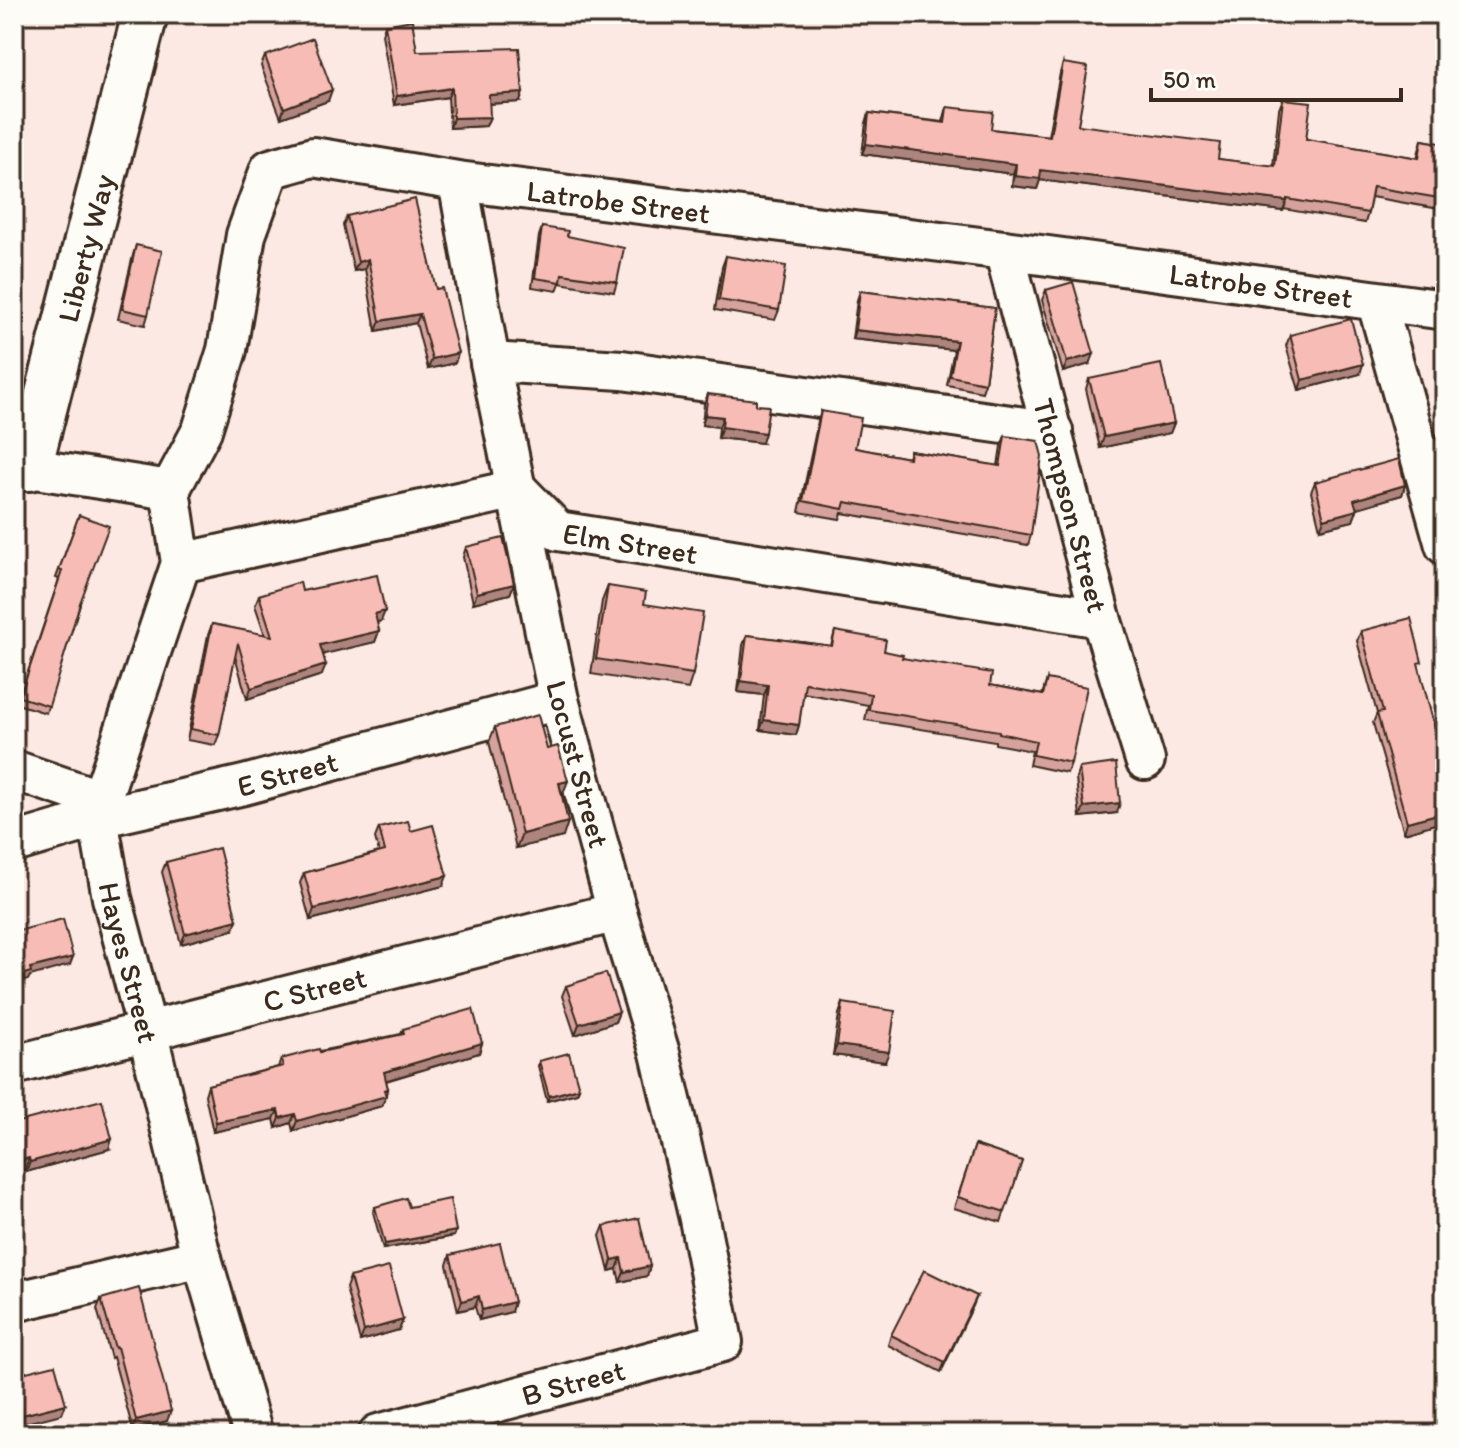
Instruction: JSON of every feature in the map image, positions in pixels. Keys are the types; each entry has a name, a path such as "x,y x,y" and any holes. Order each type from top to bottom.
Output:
{"street":[{"name":"Liberty Way","path":"22,468 145,14"},
{"name":"Latrobe Street","path":"170,490 202,430 227,350 246,235 270,169 313,157 458,181 1445,310"},
{"name":"Locust Street","path":"458,181 490,362 559,700 617,912 660,1053 699,1219 723,1342"},
{"name":"Thompson Street","path":"1004,250 1101,618 1145,760"},
{"path":"1377,303 1445,545"},
{"path":"490,362 622,370 1053,431"},
{"path":"22,468 170,490"},
{"path":"181,563 517,489"},
{"name":"Elm Street","path":"517,489 558,531 1101,618"},
{"name":"Hayes Street","path":"170,490 181,563 99,809 112,898 202,1258 253,1434"},
{"name":"E Street","path":"14,843 99,809 244,785 559,700"},
{"path":"14,770 99,809"},
{"name":"C Street","path":"14,1065 617,912"},
{"path":"14,1302 202,1258"},
{"name":"B Street","path":"378,1434 723,1342"}],"building":[{"path":"412,20 417,51 519,48 523,93 489,95 490,117 453,118 452,88 397,96 385,25"},
{"path":"313,38 332,90 284,108 265,56"},
{"path":"1063,63 1088,67 1078,125 1220,143 1218,159 1275,166 1283,99 1311,102 1306,139 1419,158 1422,140 1445,144 1445,199 1373,187 1368,213 1287,199 1041,170 1040,179 1015,176 1016,164 866,144 869,113 945,123 947,107 993,112 991,129 1050,136"},
{"path":"415,199 436,289 442,288 458,353 432,359 420,314 380,321 368,259 358,262 347,216"},
{"path":"542,227 568,231 567,236 624,248 617,282 562,274 561,282 535,278"},
{"path":"136,245 162,251 148,315 122,309"},
{"path":"726,256 786,266 779,310 719,300"},
{"path":"1073,282 1094,354 1067,362 1046,290"},
{"path":"860,291 995,308 985,383 950,376 957,341 855,330"},
{"path":"1351,319 1363,364 1302,380 1290,335"},
{"path":"14,329 18,329 14,367"},
{"path":"1161,364 1174,423 1104,437 1089,379"},
{"path":"708,394 756,400 756,405 769,406 765,433 722,427 723,417 705,415"},
{"path":"821,411 861,418 855,448 909,458 910,451 1000,466 1005,436 1038,441 1042,456 1031,535 845,502 843,509 803,501"},
{"path":"1399,459 1405,485 1354,500 1357,510 1324,519 1315,482"},
{"path":"79,515 109,526 80,603 49,706 20,697"},
{"path":"503,538 514,584 477,593 466,547"},
{"path":"377,575 385,611 375,614 379,631 320,645 326,665 251,688 238,643 219,735 191,729 212,624 272,636 259,595 300,582 302,591"},
{"path":"608,586 646,592 644,604 703,613 693,674 596,659"},
{"path":"1411,618 1422,662 1418,663 1445,768 1445,812 1407,822 1377,713 1383,712 1361,631"},
{"path":"835,631 886,640 884,651 903,655 902,658 992,673 990,685 1043,695 1047,679 1087,687 1071,763 1033,755 1036,741 999,731 869,710 871,694 805,683 799,725 764,720 768,685 741,681 747,635 832,646"},
{"path":"538,715 547,749 558,746 568,781 559,783 568,822 522,834 495,727"},
{"path":"1116,763 1120,803 1084,807 1079,768"},
{"path":"408,821 411,831 433,825 447,876 314,909 304,873 385,851 379,828"},
{"path":"219,848 237,920 185,934 166,862"},
{"path":"63,919 73,957 30,968 31,972 14,977 14,932"},
{"path":"606,973 619,1012 579,1024 566,986"},
{"path":"843,1003 895,1011 889,1052 837,1045"},
{"path":"473,1009 482,1043 384,1072 388,1089 384,1090 386,1096 297,1121 295,1114 280,1118 278,1110 216,1122 208,1085 283,1066 281,1059 319,1049 320,1052 404,1034 403,1029"},
{"path":"569,1053 579,1088 549,1096 539,1061"},
{"path":"102,1100 112,1139 30,1162 29,1158 14,1162 14,1123"},
{"path":"975,1145 1022,1161 1005,1212 958,1197"},
{"path":"406,1198 409,1207 450,1199 456,1231 385,1244 375,1207"},
{"path":"639,1218 650,1266 624,1272 621,1258 612,1260 604,1226"},
{"path":"500,1243 514,1302 482,1310 479,1296 462,1301 450,1255"},
{"path":"389,1267 403,1320 364,1331 350,1277"},
{"path":"924,1270 977,1296 945,1362 891,1335"},
{"path":"139,1288 171,1411 136,1420 101,1299"},
{"path":"55,1365 66,1404 14,1417 14,1375"},
{"path":"689,1424 691,1434 643,1434"}]}
